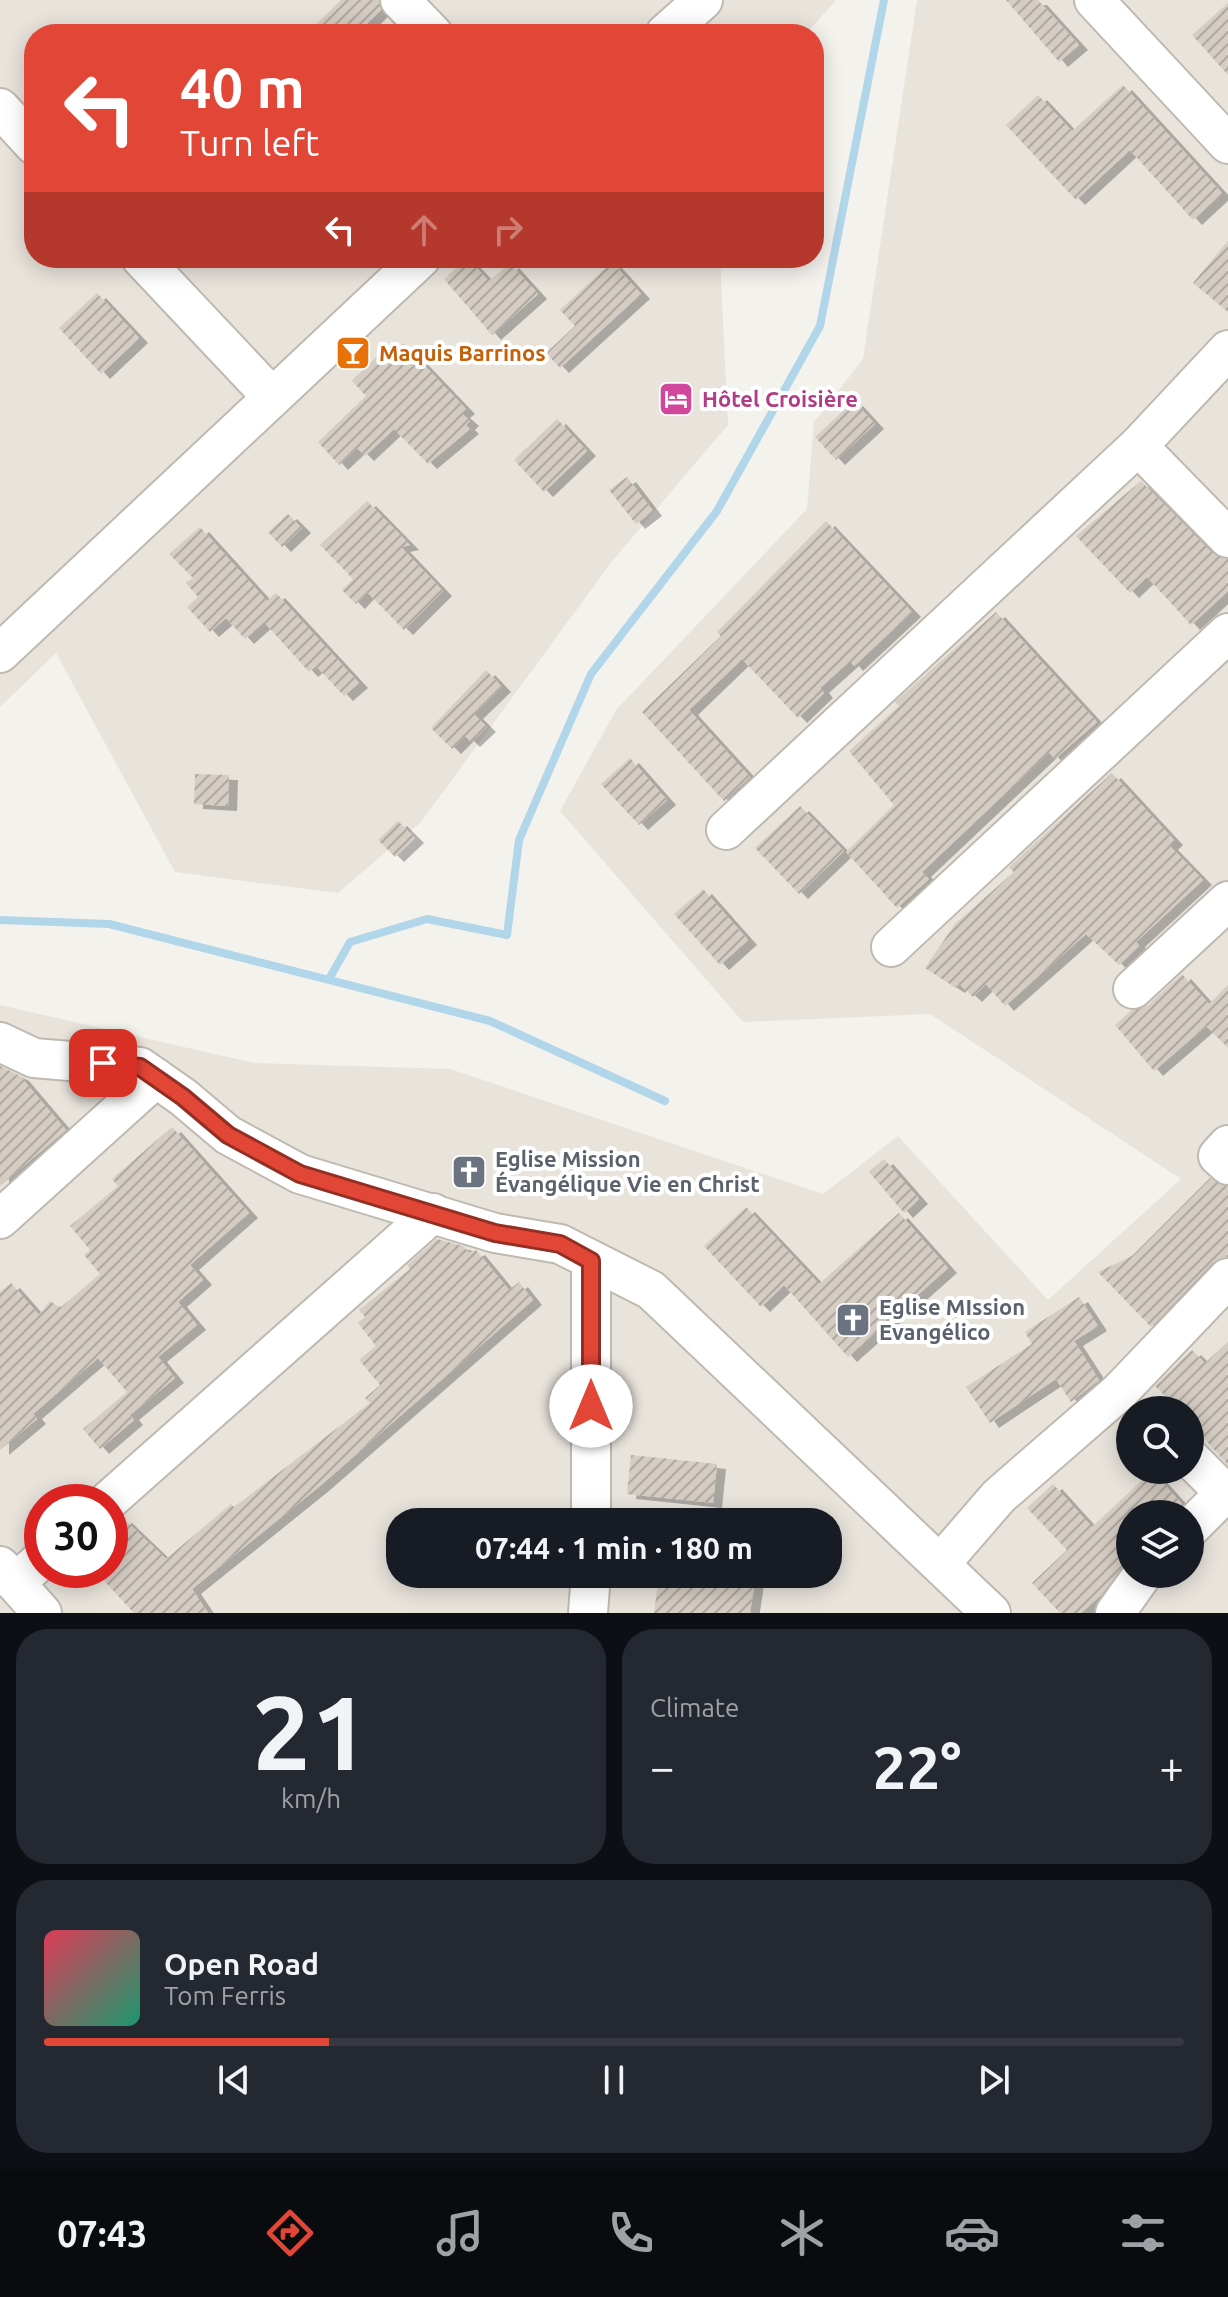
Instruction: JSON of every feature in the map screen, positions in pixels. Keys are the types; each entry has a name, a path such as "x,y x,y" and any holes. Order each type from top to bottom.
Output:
{"street":[{"path":"676,24 703,0"},
{"path":"1094,0 1223,129"},
{"path":"0,108 24,134"},
{"path":"150,268 272,397"},
{"path":"0,653 410,268"},
{"path":"726,830 1138,446 1228,350"},
{"path":"1138,446 1228,538"},
{"path":"891,947 1228,633"},
{"path":"1133,989 1228,901"},
{"path":"0,1042 34,1058 140,1067 228,1135 300,1174 495,1233 560,1244 651,1290 991,1613"},
{"path":"0,1219 156,1078"},
{"path":"1228,1145 1218,1156 1228,1165"},
{"path":"127,1484 433,1213"},
{"path":"591,1261 591,1508"},
{"path":"1133,1396 1228,1278"},
{"path":"941,1563 999,1496 1116,1410"},
{"path":"1204,1470 1227,1491 1204,1514"},
{"path":"19,1569 42,1613"},
{"path":"588,1613 590,1588"},
{"path":"1115,1613 1133,1588"}],"shaded area":[{"path":"0,0 836,0 815,24 24,24 24,268 720,268 728,425 613,560 421,822 338,893 175,872 56,653 0,707"},
{"path":"917,0 1228,0 1228,1613 0,1613 0,1005 254,1063 450,1069 823,1194 898,1136 1048,1300 1181,1179 930,1014 743,1022 560,811 616,710 807,509 814,422 863,359"}],"building":[{"path":"341,0 379,0 381,10 366,24 316,24"},
{"path":"1006,0 1038,0 1079,45 1059,62"},
{"path":"1228,3 1228,75 1192,35"},
{"path":"1123,85 1222,193 1193,220 1130,150 1076,200 1006,125 1038,95 1072,131"},
{"path":"1228,241 1228,312 1193,283"},
{"path":"456,268 477,268 489,281 504,268 515,268 538,294 492,335 444,279"},
{"path":"606,268 617,268 641,294 560,368 546,353 575,326 560,310"},
{"path":"97,293 139,338 101,374 59,328"},
{"path":"403,343 466,409 461,413 470,421 466,425 470,429 428,464 394,429 365,456 357,448 339,465 318,442 366,396 352,381 390,344 396,350"},
{"path":"854,401 875,424 836,460 815,437"},
{"path":"557,419 587,451 544,492 514,460"},
{"path":"627,477 653,511 636,524 609,490"},
{"path":"1141,481 1212,553 1228,559 1228,591 1191,625 1147,577 1130,593 1076,536"},
{"path":"367,501 410,545 401,547 443,591 404,630 367,592 356,604 342,590 353,579 320,545"},
{"path":"288,514 302,528 282,547 268,532"},
{"path":"826,521 912,612 854,666 850,661 820,688 824,693 798,718 742,659 689,710 750,777 724,801 642,712 721,636 717,632"},
{"path":"200,527 267,601 276,593 359,683 344,696 316,666 309,672 264,622 245,639 226,618 210,632 187,607 198,597 186,583 193,578 169,554"},
{"path":"996,612 1097,722 1055,759 1049,752 922,872 929,879 897,908 846,852 894,805 849,751 899,706 895,702"},
{"path":"486,670 502,687 474,714 487,727 471,742 465,736 452,749 431,728"},
{"path":"630,758 667,800 639,825 601,784"},
{"path":"1112,773 1174,840 1169,845 1203,880 1136,942 1139,946 1119,965 1086,934 1005,1006 986,984 973,997 959,984 956,988 925,968 955,924 1014,872 1009,867"},
{"path":"195,774 229,775 228,806 194,804"},
{"path":"800,806 844,851 799,894 755,848"},
{"path":"398,821 415,838 395,857 378,840"},
{"path":"703,889 748,940 720,965 674,914"},
{"path":"1182,974 1209,1004 1228,985 1228,1048 1206,1026 1154,1071 1115,1025 1132,1010 1148,1005"},
{"path":"0,1066 20,1076 66,1130 0,1186"},
{"path":"172,1127 249,1213 190,1265 203,1280 178,1302 197,1325 158,1357 175,1378 130,1415 134,1420 100,1449 83,1429 127,1392 98,1358 33,1414 37,1419 0,1450 0,1292 11,1283 39,1315 50,1301 60,1308 100,1274 84,1255 90,1250 70,1226 118,1186 112,1179"},
{"path":"884,1159 919,1199 904,1213 869,1172"},
{"path":"1210,1178 1228,1186 1228,1257 1212,1263 1151,1327 1098,1272 1132,1256"},
{"path":"746,1207 819,1284 899,1213 948,1268 848,1357 784,1285 761,1307 704,1246"},
{"path":"437,1239 463,1246 469,1253 476,1250 509,1290 519,1282 533,1300 320,1486 192,1589 208,1613 134,1613 111,1588 128,1588 128,1523 166,1559 231,1504 234,1507 370,1403 365,1398 380,1385 359,1360 376,1346 358,1323 365,1317 359,1310 410,1269 407,1265"},
{"path":"1079,1297 1098,1326 1074,1341 1099,1380 1071,1402 1056,1379 990,1423 966,1387 1032,1344 1025,1332"},
{"path":"1228,1342 1228,1465 1204,1438 1204,1396 1165,1396 1155,1386 1192,1350 1205,1363"},
{"path":"631,1455 717,1464 713,1503 627,1494"},
{"path":"1053,1484 1092,1527 1116,1505 1116,1575 1081,1613 1060,1613 1032,1583 1067,1550 1027,1508"},
{"path":"1138,1484 1164,1484 1178,1500 1121,1500"},
{"path":"657,1588 754,1588 750,1613 654,1613"}],"waterway":[{"path":"329,979 350,942 427,919 507,935 519,840 591,674 717,511 820,326 884,0"},
{"path":"0,920 109,924 490,1021 665,1101"}],"place":[{"name":"Maquis Barrinos","path":"353,353"},
{"name":"Hôtel Croisière","path":"676,399"},
{"name":"Eglise Mission Évangélique Vie en Christ","path":"469,1172"},
{"name":"Eglise MIssion Evangélico","path":"853,1320"}],"route":[{"path":"103,1063 140,1067 183,1097 228,1135 300,1174 495,1233 560,1244 591,1261 591,1406"}]}
